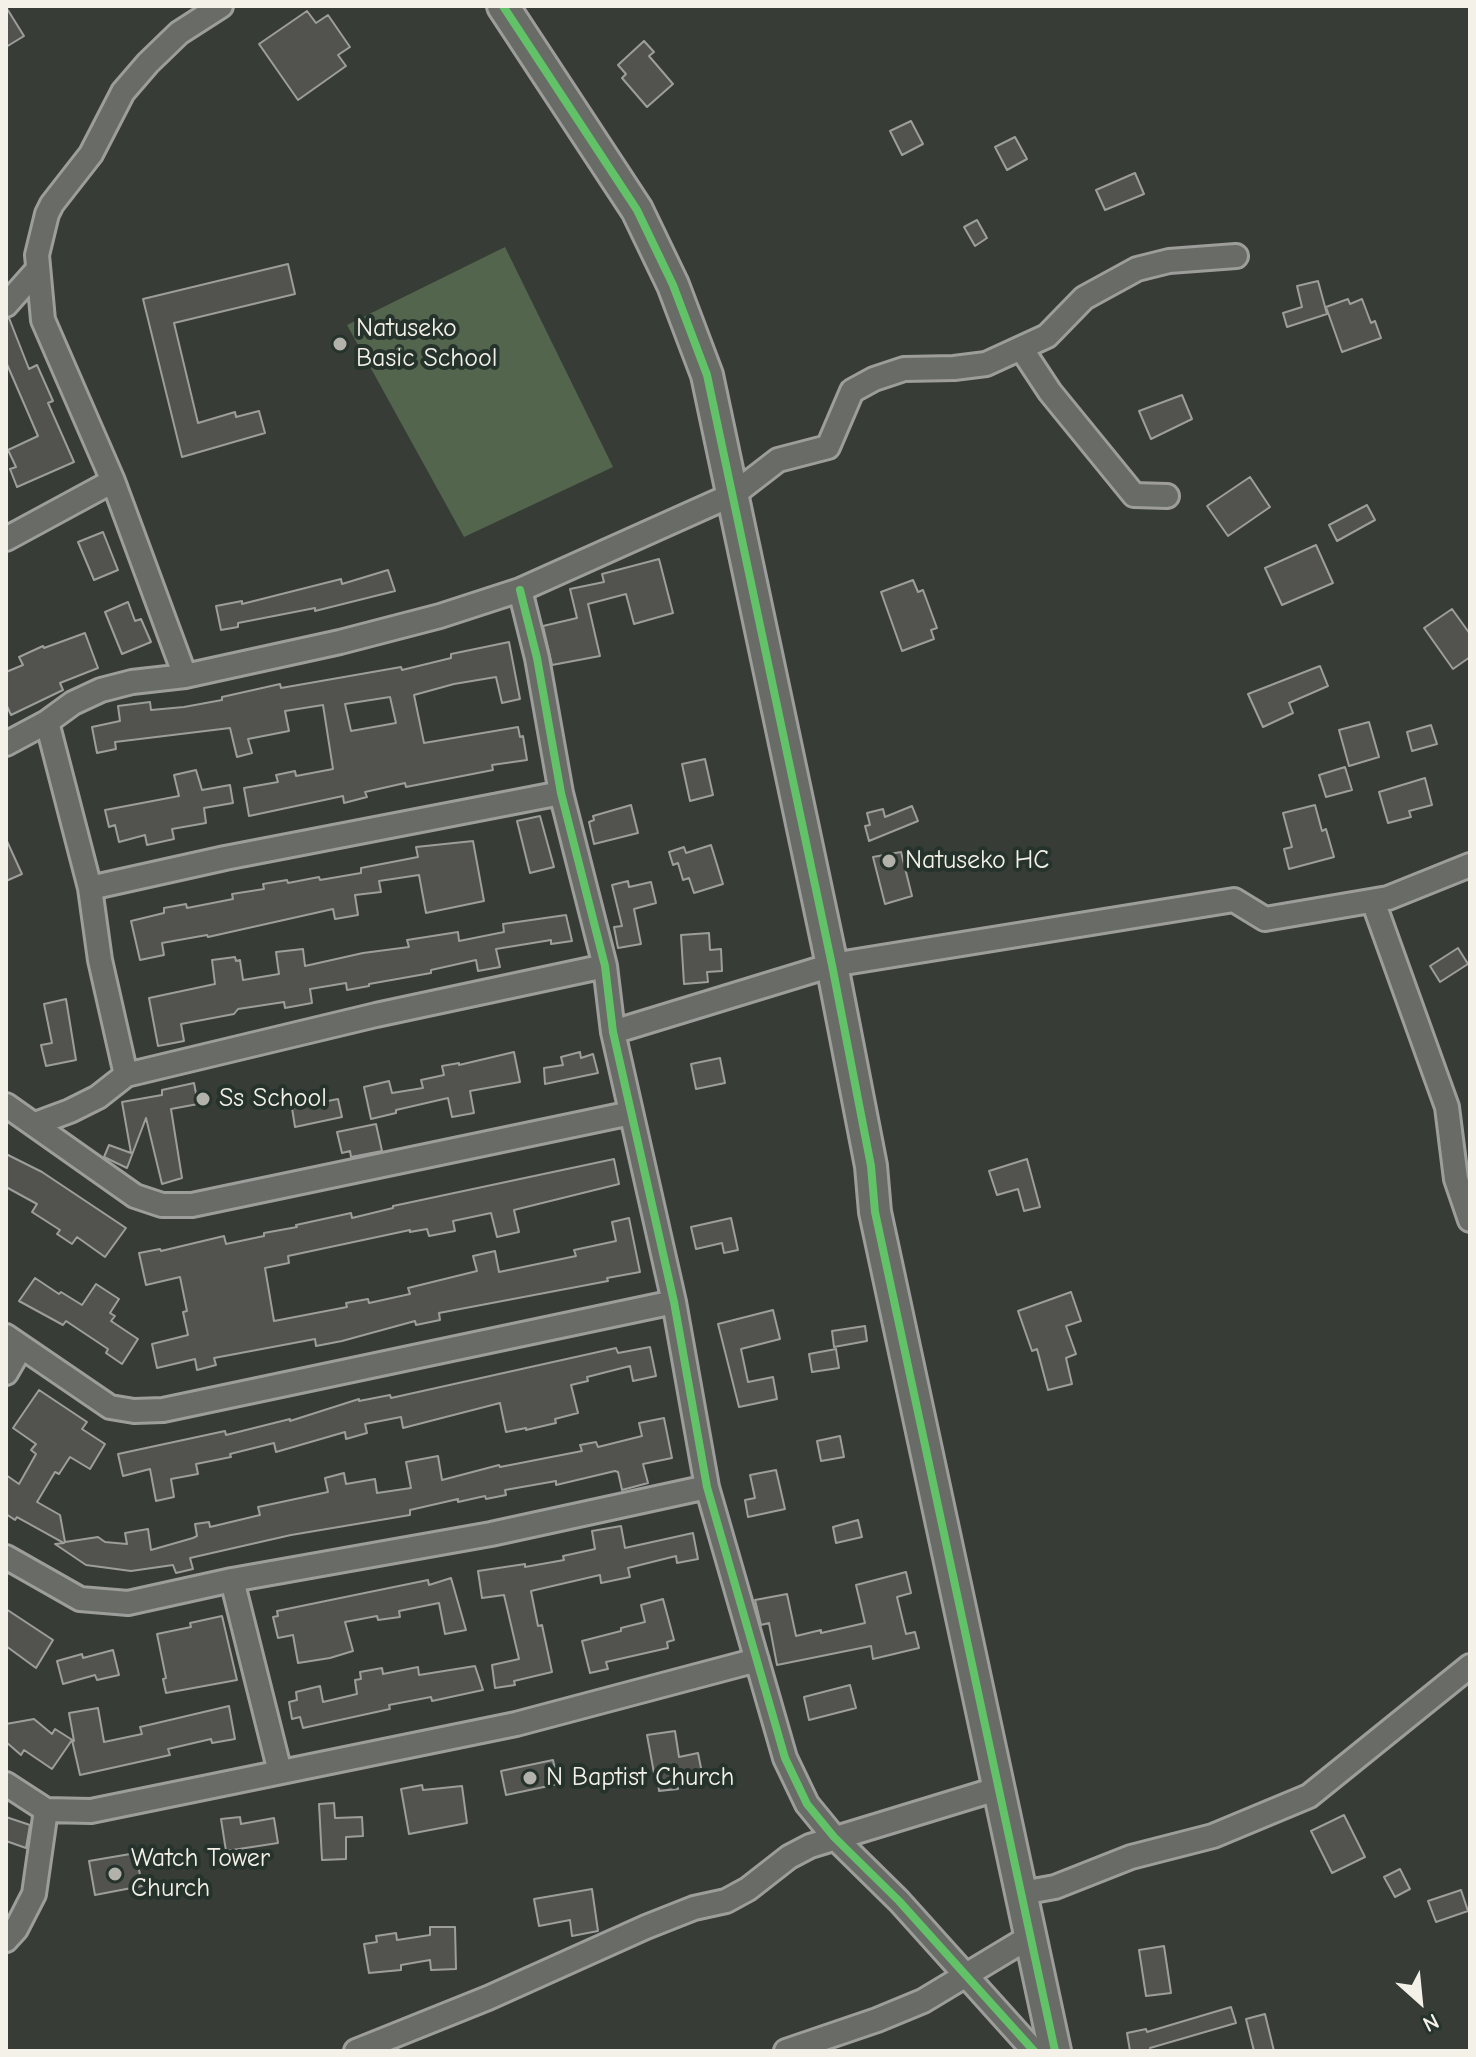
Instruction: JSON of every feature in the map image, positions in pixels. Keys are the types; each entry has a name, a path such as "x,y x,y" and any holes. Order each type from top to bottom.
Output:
{"street":[{"path":"185,676 113,481 43,320 38,245 47,214 91,154 123,92 179,33 221,6"},
{"path":"503,6 637,210 673,285 707,375 832,965 871,1166 875,1212 1055,2051"},
{"path":"6,744 47,722 73,703 101,690 132,682 185,676 340,642 440,616 520,590 734,494 778,460 828,447 852,391 874,379 904,369 986,364 1047,336 1084,298 1137,269 1169,261 1236,256"},
{"path":"6,307 38,269"},
{"path":"6,307 20,305 43,320"},
{"path":"1021,348 1050,392 1134,495 1167,496"},
{"path":"6,539 113,481"},
{"path":"520,590 537,658 561,793 605,966 613,1032 674,1302 707,1487 785,1758 807,1804 834,1837 967,1974 1034,2051"},
{"path":"47,722 90,888 105,990 126,1075"},
{"path":"90,888 225,858 561,793"},
{"path":"613,1032 832,965 1234,900 1265,919 1388,898 1470,865"},
{"path":"1373,901 1447,1107 1456,1179 1470,1220"},
{"path":"35,1124 98,1097 126,1075 376,1015 605,966"},
{"path":"6,1105 135,1196 162,1205 192,1205 631,1113"},
{"path":"6,1373 14,1341 110,1407 134,1411 163,1410 674,1302"},
{"path":"6,1557 80,1599 128,1603 232,1580 491,1534 707,1487"},
{"path":"232,1580 280,1772"},
{"path":"6,1784 46,1810 91,1811 516,1724 757,1660"},
{"path":"1022,1893 1055,1887 1131,1857 1213,1836 1309,1796 1470,1666"},
{"path":"356,2051 488,1998 646,1927 694,1908 726,1901 748,1889 789,1857 834,1837 1000,1788"},
{"path":"6,1940 16,1929 34,1894 46,1810"},
{"path":"786,2051 923,2001 1031,1936"}],"green space":[{"path":"505,247 613,467 464,537 347,325"}],"building":[{"path":"6,7 24,36 6,47"},
{"path":"307,11 316,23 328,15 350,47 338,55 346,66 298,100 259,44"},
{"path":"644,41 654,52 649,56 673,84 647,107 622,78 626,74 618,65"},
{"path":"911,121 923,144 902,155 890,131"},
{"path":"1015,137 1027,159 1007,170 995,147"},
{"path":"1135,173 1144,194 1105,210 1096,190"},
{"path":"977,220 987,238 975,246 964,227"},
{"path":"288,264 295,294 174,323 198,423 235,412 236,417 259,411 265,433 182,457 143,299"},
{"path":"1318,281 1327,314 1287,327 1283,313 1302,307 1297,286"},
{"path":"1348,299 1350,304 1362,299 1371,323 1375,321 1381,338 1342,352 1326,307"},
{"path":"9,318 29,369 37,365 53,401 48,403 74,462 17,487 10,469 16,467 8,450 38,436 6,362 6,319"},
{"path":"1182,395 1192,419 1151,439 1139,411"},
{"path":"1250,477 1270,507 1228,536 1207,506"},
{"path":"1367,505 1375,520 1337,541 1329,525"},
{"path":"103,532 118,570 94,580 78,542"},
{"path":"1316,545 1333,583 1282,605 1265,568"},
{"path":"659,559 673,613 634,624 626,594 588,604 600,656 552,665 543,626 577,618 570,589 604,582 602,574"},
{"path":"388,570 395,591 315,611 315,608 238,623 238,627 221,630 216,606 242,601 242,604 341,579 342,584"},
{"path":"913,580 918,592 923,590 937,628 931,630 934,639 902,651 881,592"},
{"path":"128,602 135,621 141,619 151,642 122,654 105,612"},
{"path":"1452,609 1470,634 1470,657 1453,669 1424,628"},
{"path":"85,633 98,668 60,683 63,690 11,715 6,704 6,672 23,665 19,657"},
{"path":"509,642 520,699 502,703 496,677 414,695 424,743 518,727 520,737 523,736 527,760 492,765 493,770 365,792 367,797 344,803 343,796 249,816 244,788 278,782 276,775 295,771 296,776 333,769 323,705 285,711 289,731 248,739 252,753 237,757 230,728 115,742 116,749 97,753 92,727 120,721 118,706 150,702 151,710 184,707 280,684 281,688 401,667 402,670 451,658 451,654","holes":["390,697 396,723 351,731 345,704"]},
{"path":"1320,666 1328,686 1289,703 1293,713 1263,727 1248,694"},
{"path":"1369,722 1379,757 1349,766 1339,730"},
{"path":"1431,725 1437,744 1412,751 1407,732"},
{"path":"705,759 713,795 690,801 682,764"},
{"path":"1345,767 1352,790 1326,797 1319,775"},
{"path":"196,770 202,790 230,785 233,803 204,808 206,823 172,829 174,839 147,845 145,835 119,842 115,825 109,827 105,810 179,796 174,775"},
{"path":"1425,778 1432,805 1409,811 1411,817 1388,823 1379,792"},
{"path":"631,805 638,833 594,844 589,822 594,820 593,816"},
{"path":"1315,805 1334,857 1289,869 1284,849 1292,847 1283,813"},
{"path":"912,806 918,821 869,841 865,826 870,825 867,813 883,809 885,817"},
{"path":"540,816 554,867 530,873 517,821"},
{"path":"6,839 22,874 6,881"},
{"path":"473,841 484,901 426,913 419,875 379,881 381,892 355,895 358,915 335,919 333,909 208,937 162,943 164,955 140,960 131,921 164,913 164,908 186,904 187,908 233,899 232,894 264,889 263,884 361,873 361,868 418,857 416,847"},
{"path":"711,845 723,884 694,893 689,878 683,880 678,863 673,865 669,852 684,847 686,853"},
{"path":"901,852 912,896 885,904 873,857"},
{"path":"628,881 629,887 651,882 656,903 634,909 641,944 618,948 614,927 622,926 612,885"},
{"path":"566,915 572,941 551,944 551,940 496,949 500,967 478,971 476,960 431,970 431,973 347,990 346,983 310,989 312,1003 285,1008 284,1002 238,1009 234,1014 181,1024 184,1041 158,1046 149,998 215,984 212,960 235,957 236,961 240,960 243,980 279,974 276,952 303,949 305,966 409,947 407,940 458,932 459,941 504,932 503,924"},
{"path":"709,933 710,950 721,949 722,971 707,972 708,982 684,984 681,935"},
{"path":"1458,948 1468,964 1440,982 1430,966"},
{"path":"66,999 76,1060 46,1066 41,1045 52,1043 44,1004"},
{"path":"514,1052 520,1082 470,1091 474,1113 452,1117 448,1098 371,1119 364,1087 389,1081 392,1093 423,1088 421,1080 444,1075 442,1066"},
{"path":"580,1052 581,1058 593,1054 598,1073 545,1084 544,1068 563,1065 561,1057"},
{"path":"720,1058 725,1083 696,1089 691,1064"},
{"path":"194,1083 198,1104 171,1109 182,1178 162,1184 146,1118 127,1168 104,1157 109,1145 131,1153 122,1102 162,1095 162,1090"},
{"path":"338,1099 342,1117 295,1127 292,1108"},
{"path":"376,1124 382,1151 351,1157 350,1151 342,1153 337,1132"},
{"path":"6,1154 42,1172 126,1228 105,1257 77,1237 72,1244 57,1234 60,1230 32,1212 37,1204 6,1187"},
{"path":"614,1159 619,1184 514,1210 519,1232 497,1237 491,1213 453,1221 455,1231 429,1236 427,1229 410,1230 288,1256 289,1263 265,1268 274,1321 347,1307 346,1303 368,1299 369,1303 410,1294 408,1288 477,1271 473,1256 495,1251 499,1272 576,1256 574,1250 616,1241 612,1222 629,1218 640,1272 607,1278 608,1281 439,1313 440,1320 416,1325 415,1321 342,1341 316,1346 315,1339 214,1358 216,1365 197,1370 195,1359 157,1368 152,1344 188,1335 183,1312 187,1311 180,1277 146,1285 139,1253 224,1236 226,1244 296,1225 351,1213 352,1218 393,1206"},
{"path":"1027,1159 1040,1207 1024,1211 1018,1189 997,1195 989,1171"},
{"path":"731,1218 738,1250 724,1253 722,1243 696,1249 691,1227"},
{"path":"35,1278 82,1305 96,1284 119,1299 110,1313 115,1316 111,1321 138,1339 122,1364 106,1353 108,1349 66,1321 63,1325 19,1301"},
{"path":"1071,1292 1081,1321 1066,1326 1076,1354 1066,1358 1072,1384 1048,1390 1037,1349 1032,1351 1018,1311"},
{"path":"773,1310 780,1339 741,1349 748,1382 773,1377 777,1399 739,1407 718,1324"},
{"path":"865,1326 867,1341 834,1347 832,1331"},
{"path":"650,1347 656,1376 633,1381 630,1366 587,1377 588,1381 571,1385 578,1413 555,1419 556,1423 526,1430 506,1432 500,1403 403,1428 401,1417 365,1424 367,1433 346,1439 345,1432 276,1452 274,1443 196,1464 198,1474 171,1479 174,1497 156,1501 150,1469 123,1476 118,1454 225,1431 226,1435 290,1421 359,1399 390,1395 391,1398 616,1348 618,1353"},
{"path":"836,1349 839,1368 812,1372 809,1354"},
{"path":"39,1390 87,1422 82,1429 105,1444 90,1469 70,1457 59,1474 55,1472 37,1502 60,1515 65,1542 98,1537 105,1542 127,1544 125,1533 148,1529 151,1550 197,1536 195,1524 209,1522 210,1527 260,1515 258,1507 328,1492 325,1478 344,1473 346,1484 375,1479 377,1493 411,1488 406,1462 438,1456 442,1480 499,1465 582,1451 580,1445 596,1442 598,1447 642,1436 639,1423 664,1418 672,1458 643,1464 648,1483 622,1490 618,1472 615,1471 556,1485 556,1481 505,1490 506,1495 486,1499 485,1496 458,1502 458,1499 410,1510 410,1515 291,1535 190,1558 193,1569 176,1573 173,1565 131,1571 86,1565 55,1544 64,1543 6,1514 6,1475 19,1484 36,1454 31,1450 36,1444 13,1428"},
{"path":"840,1436 844,1457 821,1461 817,1441"},
{"path":"776,1470 785,1509 748,1517 745,1500 755,1498 750,1475"},
{"path":"858,1520 862,1537 836,1543 833,1527"},
{"path":"621,1526 625,1548 693,1533 698,1559 677,1563 676,1556 628,1568 630,1577 601,1583 600,1575 531,1591 552,1672 514,1681 515,1685 495,1688 492,1665 519,1659 504,1595 482,1598 478,1571 564,1560 563,1556 595,1549 592,1531"},
{"path":"906,1572 911,1593 897,1597 906,1634 915,1632 919,1648 873,1659 871,1646 777,1665 769,1623 761,1625 755,1600 787,1594 796,1636 821,1630 821,1633 865,1623 856,1585"},
{"path":"451,1578 466,1630 445,1634 439,1603 399,1611 400,1617 378,1620 377,1616 345,1622 353,1651 330,1658 298,1663 293,1635 278,1638 273,1617 278,1616 277,1611 428,1580 429,1585"},
{"path":"663,1599 674,1640 667,1642 668,1648 606,1662 608,1669 590,1673 582,1641 645,1622 641,1605"},
{"path":"6,1609 53,1640 36,1668 6,1646"},
{"path":"222,1616 237,1680 166,1693 157,1634"},
{"path":"113,1650 119,1675 97,1680 95,1675 63,1684 57,1661"},
{"path":"475,1666 483,1690 432,1701 431,1697 389,1705 390,1709 303,1728 300,1717 292,1719 289,1702 297,1700 296,1692 320,1686 323,1702 357,1694 355,1680 361,1679 360,1672 382,1668 383,1674 418,1667 419,1675"},
{"path":"850,1685 856,1708 809,1720 804,1697"},
{"path":"229,1706 235,1739 212,1743 211,1739 168,1749 170,1755 80,1775 72,1740 52,1769 24,1750 21,1755 6,1742 6,1724 34,1719 52,1734 55,1729 74,1741 69,1713 98,1708 104,1742 142,1734 140,1727"},
{"path":"675,1731 679,1757 698,1753 702,1773 676,1779 678,1789 659,1791 647,1735"},
{"name":"N Baptist Church","path":"553,1760 558,1784 506,1795 501,1771"},
{"path":"422,1785 423,1790 462,1786 467,1823 409,1834 401,1789"},
{"path":"334,1803 335,1818 362,1817 363,1836 346,1837 346,1859 322,1860 319,1804"},
{"path":"1344,1815 1365,1857 1332,1873 1311,1831"},
{"path":"6,1817 30,1825 26,1848 6,1841"},
{"path":"240,1817 241,1824 274,1818 278,1843 226,1851 221,1819"},
{"name":"Watch Tower Church","path":"136,1853 142,1886 95,1895 89,1861"},
{"path":"1400,1869 1410,1889 1395,1897 1384,1877"},
{"path":"592,1889 598,1931 572,1936 570,1920 539,1926 534,1899"},
{"path":"1461,1890 1468,1911 1436,1922 1428,1901"},
{"path":"430,1927 455,1927 456,1969 431,1970 430,1960 401,1965 401,1970 369,1973 364,1944 377,1942 376,1936 396,1933 397,1940 430,1935"},
{"path":"1164,1946 1171,1993 1146,1996 1139,1950"},
{"path":"1231,2007 1236,2023 1150,2048 1151,2051 1130,2051 1127,2033 1146,2029 1147,2032"},
{"path":"1265,2014 1274,2051 1254,2051 1246,2019"}],"cycle path":[{"path":"503,6 637,210 673,285 707,375 832,965 871,1166 875,1212 1055,2051"},
{"path":"520,590 537,658 561,793 605,966 613,1032 674,1302 707,1487 785,1758 807,1804 834,1837 899,1901 1034,2051"}],"place":[{"name":"Natuseko Basic School","path":"340,344"},
{"name":"Natuseko HC","path":"889,861"},
{"name":"Ss School","path":"203,1099"},
{"name":"N Baptist Church","path":"530,1778"},
{"name":"Watch Tower Church","path":"115,1874"}]}
